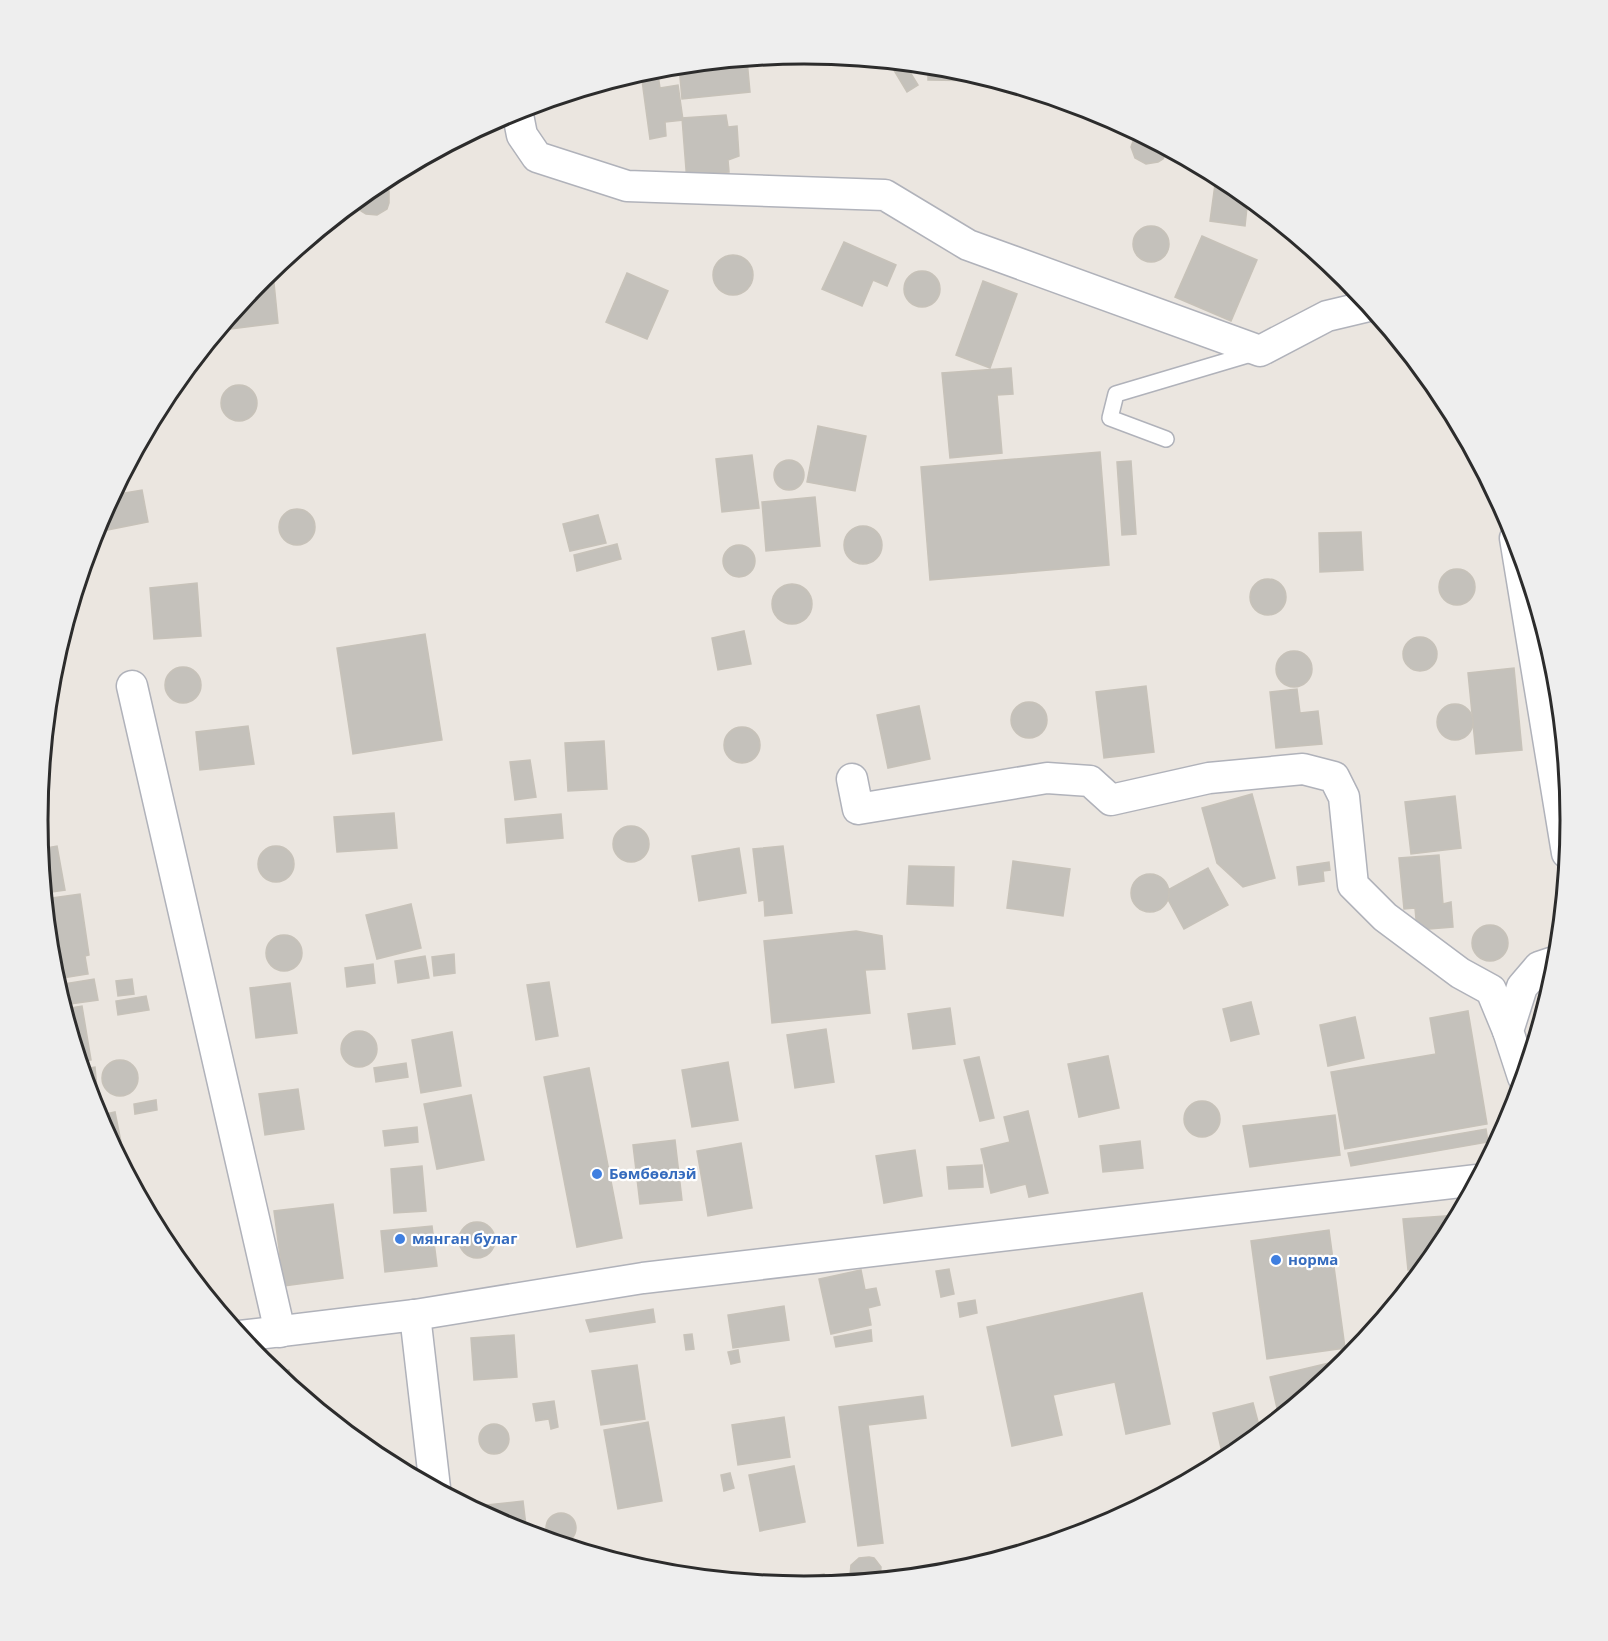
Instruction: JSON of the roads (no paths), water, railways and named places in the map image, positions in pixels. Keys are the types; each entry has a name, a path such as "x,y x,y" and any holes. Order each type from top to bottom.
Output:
{"street":[{"path":"519,120 522,135 537,157 627,186 885,195 968,245 1260,351 1327,316 1359,308"},
{"path":"1523,588 1559,808"},
{"path":"132,686 280,1332"},
{"path":"852,779 858,809 1047,777 1090,781 1111,800 1209,778 1304,769 1334,777 1344,797 1353,885 1385,917 1460,973 1491,990 1519,1066"},
{"path":"1508,1031 1521,987 1539,967 1546,965"},
{"path":"251,1335 415,1315 643,1278 1468,1181"},
{"path":"415,1315 434,1479"}],"lane":[{"path":"1166,439 1110,418 1116,394 1260,351"}],"place":[{"name":"Бөмбөөлэй","path":"597,1174"},
{"name":"мянган булаг","path":"400,1239"},
{"name":"норма","path":"1276,1260"}]}
